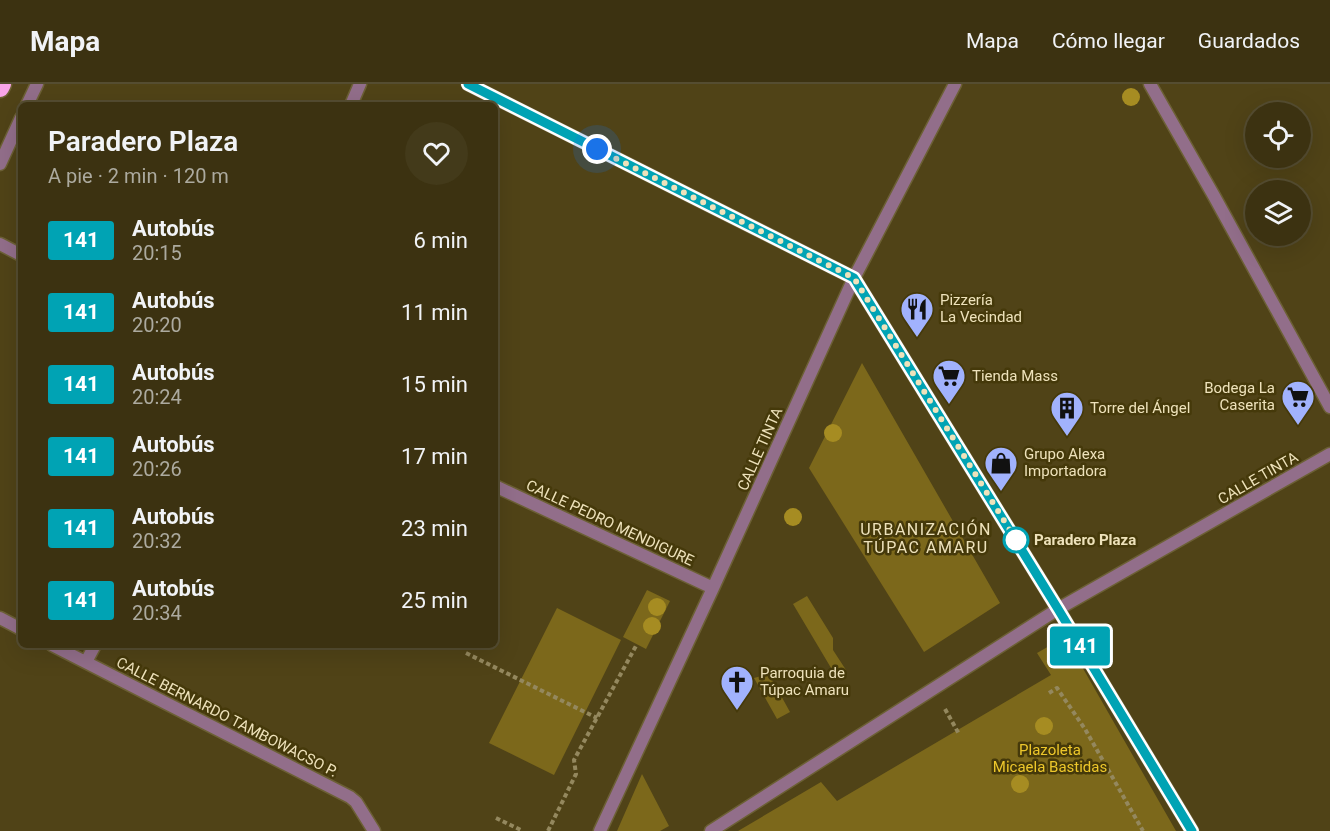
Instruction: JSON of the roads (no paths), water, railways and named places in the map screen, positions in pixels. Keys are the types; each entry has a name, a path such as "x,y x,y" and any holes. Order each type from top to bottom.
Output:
{"street":[{"path":"28,102 37,84"},
{"path":"352,102 360,84"},
{"path":"468,84 854,278 1192,831"},
{"name":"CALLE TINTA","path":"600,831 854,278 955,84"},
{"path":"1150,84 1330,407"},
{"path":"0,164 18,125"},
{"path":"0,244 18,253"},
{"name":"CALLE TINTA","path":"711,831 1058,609 1330,454"},
{"name":"CALLE PEDRO MENDIGURE","path":"498,487 713,588"},
{"path":"0,618 18,627"},
{"name":"CALLE BERNARDO TAMBOWACSO P.","path":"58,648 350,797 356,802 374,831"},
{"path":"86,662 93,648"}],"place":[{"name":"Pizzería La Vecindad","path":"917,338"},
{"name":"Tienda Mass","path":"949,405"},
{"name":"Bodega La Caserita","path":"1298,426"},
{"name":"Torre del Ángel","path":"1067,437"},
{"name":"Grupo Alexa Importadora","path":"1001,492"},
{"name":"Paradero Plaza","path":"1016,540"},
{"name":"Parroquia de Túpac Amaru","path":"737,711"}],"district":[{"name":"URBANIZACIÓN TÚPAC AMARU","path":"926,538"}],"park label":[{"name":"Plazoleta Micaela Bastidas","path":"1050,758"}]}
